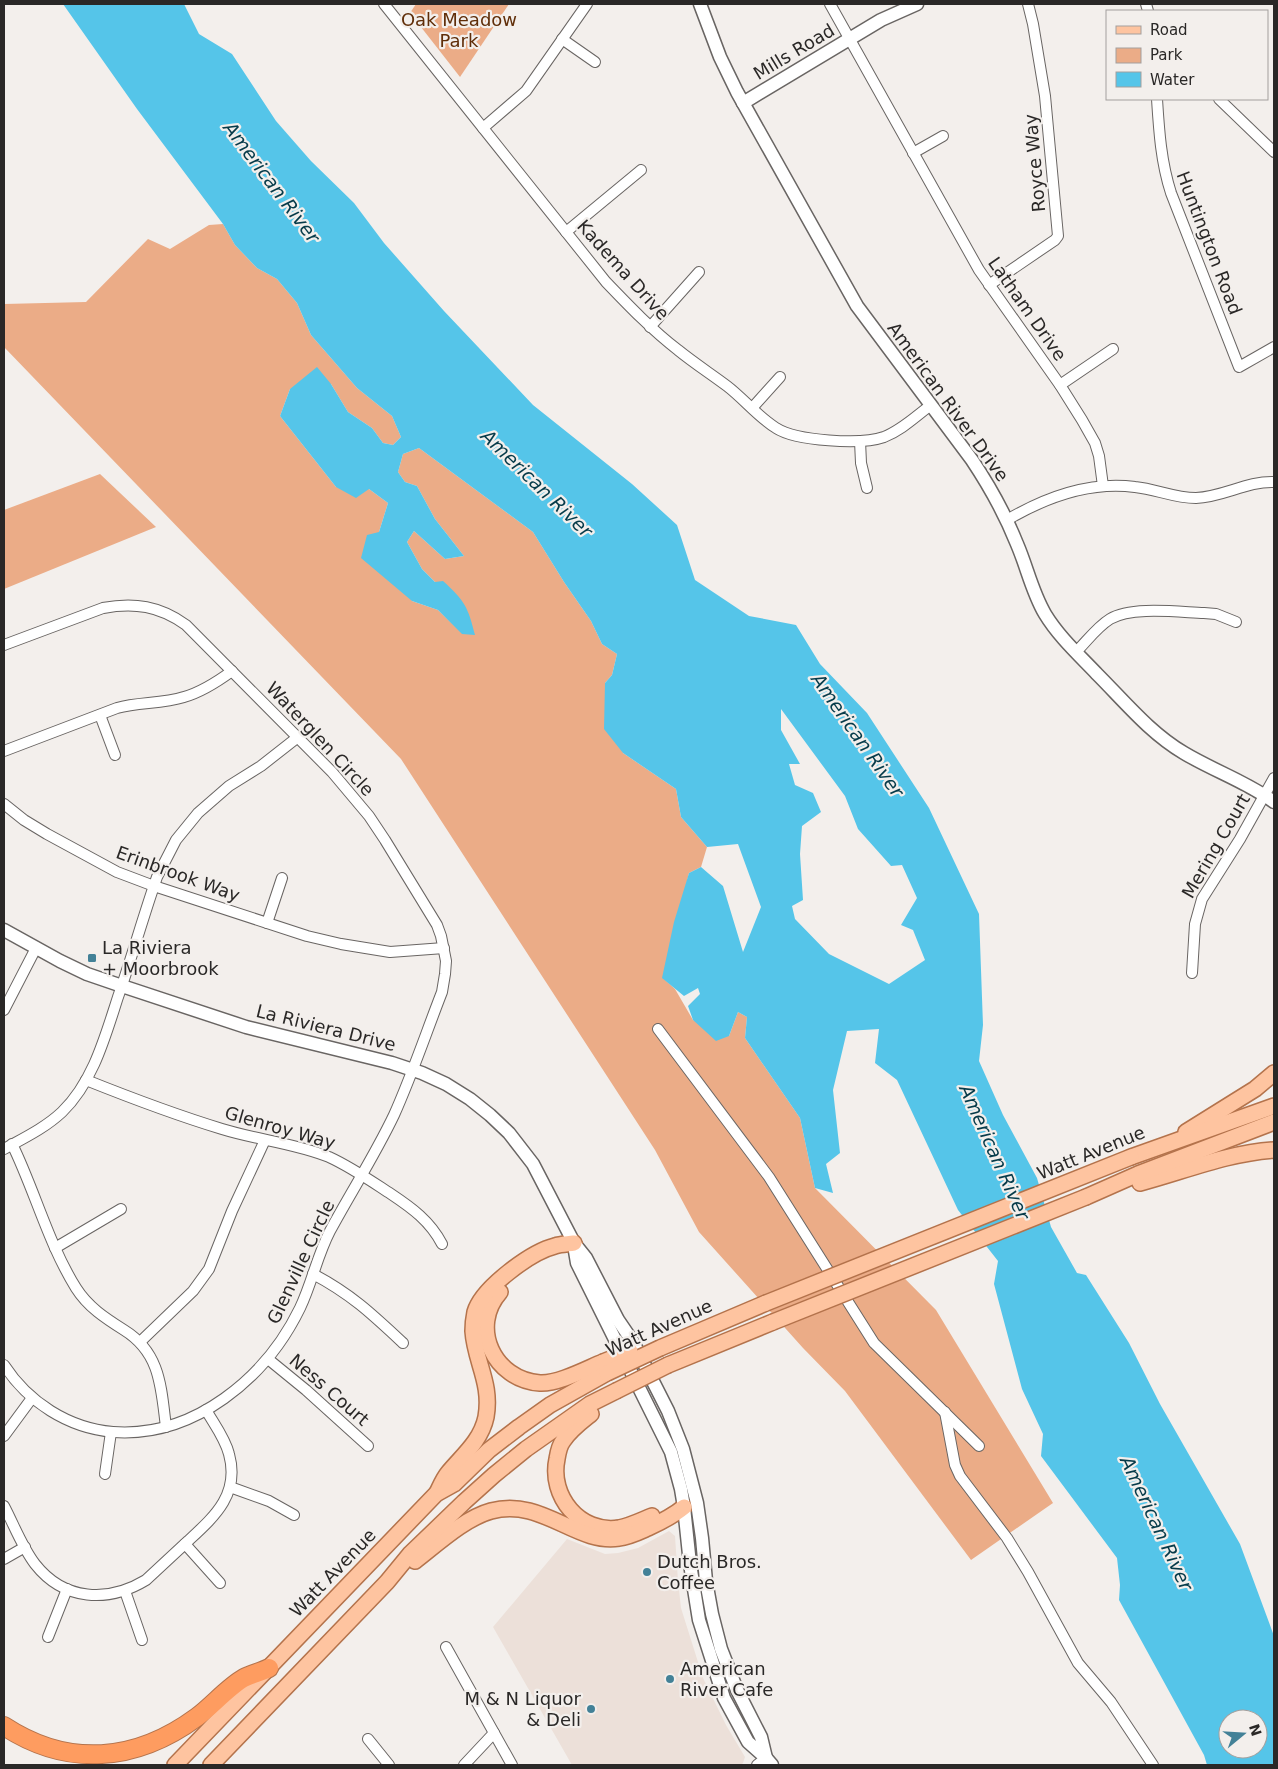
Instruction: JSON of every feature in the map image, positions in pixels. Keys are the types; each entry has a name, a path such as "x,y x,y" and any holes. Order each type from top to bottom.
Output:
{"highway":[{"path":"4,1726 17,1735 41,1746 64,1752 84,1755 132,1750 153,1744 174,1733 197,1717 244,1678 270,1668"}],"main road":[{"path":"1172,1141 1255,1089 1274,1073"},
{"name":"Watt Avenue","path":"175,1765 436,1494 454,1484 489,1450 519,1427 605,1367 658,1344 726,1319 1172,1141 1274,1106"},
{"path":"211,1765 387,1582 410,1554 464,1502 526,1449 590,1404 668,1365 1086,1197 1140,1178 1274,1122"},
{"path":"1140,1178 1250,1151 1274,1150"},
{"path":"574,1243 558,1255 519,1275 508,1283 495,1297 489,1311 487,1327 490,1347 494,1357 503,1368 516,1378 535,1382 542,1383 558,1380 605,1367"},
{"path":"436,1494 447,1474 477,1439 486,1418 487,1397 484,1374 473,1332 475,1312 493,1285 510,1271 554,1246 574,1243"},
{"path":"616,1392 576,1426 560,1446 555,1467 558,1490 566,1506 577,1517 589,1523 618,1528 671,1509 684,1507"},
{"path":"387,1582 457,1530 491,1511 511,1508 534,1511 588,1535 599,1538 618,1538 636,1534 673,1516 684,1507"}],"street":[{"name":"Kadema Drive","path":"384,4 606,282 677,350 728,386 777,429 794,436 860,441 879,438 897,431 931,405"},
{"path":"483,128 526,91 587,4"},
{"name":"American River Drive","path":"700,4 720,58 743,103 857,306 988,483 1007,520 1038,601 1054,628 1161,738 1197,761 1236,779 1269,799"},
{"name":"Latham Drive","path":"830,4 979,270 1060,385 1095,443 1102,469 1103,486"},
{"name":"Mills Road","path":"743,103 881,20 917,4"},
{"name":"Royce Way","path":"989,285 1055,240 1058,233 1045,96 1028,4"},
{"path":"562,39 596,62"},
{"name":"Huntington Road","path":"1158,100 1163,164 1171,193 1239,367 1274,347"},
{"path":"1220,100 1274,152"},
{"path":"913,153 943,136"},
{"path":"566,232 641,170"},
{"path":"650,326 699,272"},
{"path":"1060,385 1113,349"},
{"path":"753,407 780,377"},
{"path":"860,441 861,463 868,488"},
{"path":"1007,520 1047,499 1082,489 1103,486 1137,487 1179,497 1197,498 1220,495 1263,482 1274,482"},
{"name":"Waterglen Circle","path":"4,645 103,608 140,605 164,612 186,625 298,737 351,794 385,840 436,925 444,948 445,974 443,986 412,1069"},
{"path":"1076,652 1104,623 1127,613 1204,613 1216,614 1236,622"},
{"path":"4,751 100,714 129,705 184,698 212,685 232,671"},
{"path":"100,714 115,755"},
{"path":"166,1427 159,1377 152,1358 140,1342 98,1313 87,1303 74,1285 42,1219 26,1173 8,1147 51,1121 71,1102 86,1080 104,1039 154,886 173,846 198,813 230,786 261,766 298,737"},
{"name":"Mering Court","path":"1192,973 1195,924 1202,899 1240,839 1269,799 1274,778"},
{"name":"Erinbrook Way","path":"4,804 24,820 47,834 117,872 267,923 307,936 371,950 403,952 444,948"},
{"path":"267,923 282,878"},
{"name":"La Riviera Drive","path":"4,930 87,974 122,986 246,1027 412,1069 459,1092 490,1115 509,1133 533,1164 574,1243 586,1258 618,1320 633,1342 668,1411 683,1449 696,1502 712,1614 721,1649 737,1690 761,1737 765,1763"},
{"path":"4,1010 36,948"},
{"path":"658,1029 769,1177 874,1343 979,1446"},
{"name":"Glenville Circle","path":"4,1365 19,1385 32,1398 58,1415 86,1427 111,1432 140,1432 180,1423 206,1410 244,1383 268,1358 294,1321 329,1234 395,1113 412,1069"},
{"name":"Glenroy Way","path":"86,1080 171,1113 223,1130 328,1157 353,1169 422,1216 430,1224 442,1244"},
{"path":"140,1342 193,1291 205,1275 265,1140"},
{"path":"55,1248 121,1209"},
{"name":"La Riviera Drive","path":"574,1243 577,1263 671,1452 684,1507 698,1620 729,1709 748,1742 765,1763"},
{"path":"313,1274 357,1300 403,1343"},
{"name":"Ness Court","path":"268,1358 368,1446"},
{"path":"4,1436 32,1398"},
{"path":"4,1506 32,1560 45,1575 67,1589 86,1594 99,1596 125,1591 146,1580 216,1514 226,1499 230,1487 231,1465 229,1453 225,1442 206,1410"},
{"path":"945,1412 955,1465 960,1476 1007,1538 1078,1663 1110,1702 1153,1765"},
{"path":"105,1474 111,1432"},
{"path":"230,1487 270,1501 294,1516"},
{"path":"185,1544 220,1583"},
{"path":"4,1558 25,1547"},
{"path":"48,1637 67,1589"},
{"path":"125,1591 142,1640"},
{"path":"705,1643 715,1654 725,1682 737,1690"},
{"path":"446,1647 512,1765"},
{"path":"464,1765 494,1733"},
{"path":"368,1739 389,1765"}],"shaded area":[{"path":"669,1531 675,1536 681,1608 703,1678 726,1725 745,1757 743,1763 741,1765 572,1765 493,1627 567,1539 605,1554 618,1553 638,1548"}],"green space":[{"name":"Oak Meadow Park","path":"416,4 509,4 460,77 410,13"},
{"path":"223,224 235,245 257,268 277,279 297,303 311,335 357,388 392,416 401,437 393,445 383,443 372,428 348,412 331,384 290,389 280,416 336,487 369,489 388,503 379,532 412,601 438,610 462,633 443,582 435,582 422,569 407,542 414,531 445,559 464,556 435,519 417,486 405,482 398,472 403,454 419,448 533,532 591,621 602,644 617,654 612,675 605,683 623,753 676,789 681,817 707,847 701,867 689,873 663,978 675,989 693,1020 729,1036 738,1012 747,1017 745,1038 800,1118 815,1188 936,1310 1053,1503 971,1560 845,1391 803,1348 699,1232 655,1150 401,759 4,347 4,304 86,302 148,239 170,249 209,225"},
{"path":"100,474 156,527 4,589 4,510"}],"water":[{"name":"American River","path":"63,4 184,4 199,34 232,54 276,121 311,161 354,203 384,243 444,311 533,405 632,484 677,525 695,580 749,616 796,625 820,664 867,713 929,808 979,914 983,1025 979,1061 1003,1115 1037,1178 1051,1227 1077,1273 1086,1275 1129,1343 1160,1404 1240,1544 1274,1636 1274,1765 1207,1765 1204,1755 1119,1600 1120,1585 1117,1558 1041,1456 1043,1434 1022,1389 994,1284 998,1261 958,1210 897,1080 875,1063 879,1029 847,1031 833,1090 840,1153 826,1164 833,1193 815,1188 800,1118 745,1038 747,1017 738,1012 729,1036 716,1041 693,1020 688,1006 700,994 698,988 684,996 662,978 674,922 689,873 701,867 723,886 743,952 761,907 738,844 707,847 681,817 676,789 623,753 604,729 605,683 612,675 617,654 602,644 591,621 533,532 419,448 403,454 398,472 405,482 417,486 435,519 464,556 445,559 414,531 407,542 422,569 435,582 443,581 461,599 468,611 475,635 462,634 438,610 412,601 361,558 367,535 379,532 388,503 369,489 356,498 336,487 280,416 290,389 317,367 331,384 348,412 372,428 383,443 393,445 401,437 392,416 357,388 311,335 297,303 277,279 257,268 235,245 223,224 137,109","holes":["781,709 845,796 858,829 891,866 902,865 917,898 901,925 913,930 925,960 889,984 829,954 795,919 792,906 803,900 800,854 802,826 821,812 813,793 795,785 789,764 800,764 781,730"]}],"place":[{"name":"La Riviera + Moorbrook","path":"92,958"},
{"name":"Dutch Bros. Coffee","path":"647,1572"},
{"name":"American River Cafe","path":"670,1679"},
{"name":"M & N Liquor & Deli","path":"591,1709"}]}
